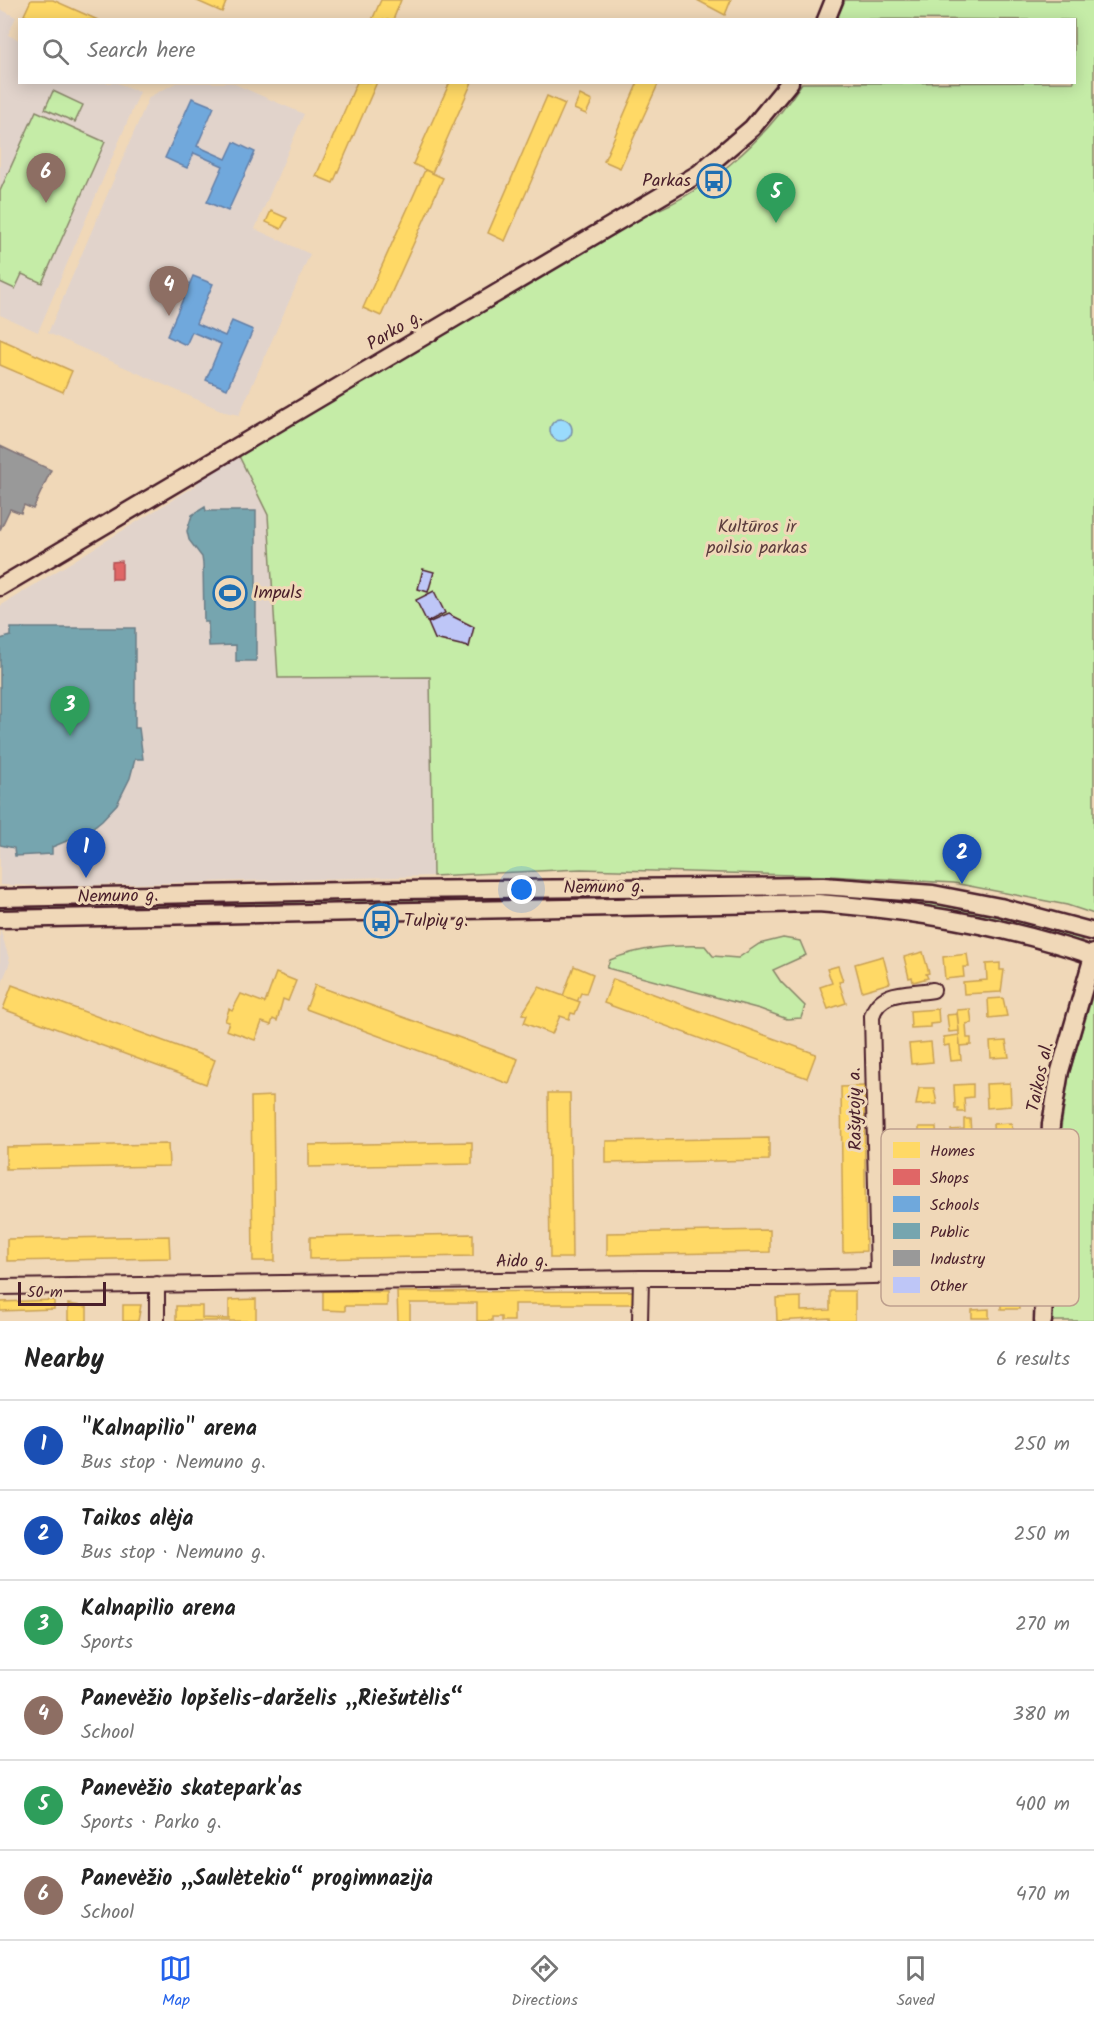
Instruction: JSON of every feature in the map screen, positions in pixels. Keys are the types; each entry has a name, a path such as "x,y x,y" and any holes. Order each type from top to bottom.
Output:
{"main road":[{"path":"827,18 834,0"},
{"name":"Parko g.","path":"0,587 698,174 752,128 788,84"},
{"name":"Nemuno g.","path":"0,898 397,890 823,886 950,897 1000,907 1094,932"},
{"name":"Nemuno g.","path":"0,919 818,903 929,914 1014,932 1094,955"},
{"name":"Taikos al.","path":"1051,1129 1060,1071 1094,955"},
{"name":"Taikos al.","path":"1043,1306 1043,1321"}],"street":[{"name":"Rašytojų a.","path":"878,1274 872,1016 875,1006 884,997 933,990"},
{"name":"Aido g.","path":"0,1287 785,1278 881,1274"},
{"path":"640,1321 642,1278"},
{"path":"157,1284 157,1321"}],"shaded area":[{"path":"0,9 16,17 8,35 18,40 18,84 120,84 140,92 38,332 0,315"},
{"path":"174,84 234,84 304,114 255,229 310,254 239,415 225,412 48,333 149,97"},
{"path":"238,454 268,515 279,678 430,677 433,876 49,886 0,885 0,606 195,486 205,473"},
{"path":"0,928 10,962 0,988"}],"green space":[{"name":"Kultūros ir poilsio parkas","path":"845,0 1094,0 1094,914 1067,905 954,883 829,876 581,869 433,876 430,677 278,678 268,515 238,454 637,218 686,196 709,181 751,145 787,105 801,84 1076,84 1076,18 837,18"},
{"path":"53,91 83,105 75,122 45,109"},
{"path":"36,111 105,142 42,283 22,274 15,289 0,282 0,191"},
{"path":"777,891 953,905 1080,937 1082,940 1078,941 979,915 878,901 0,913 0,907"},
{"path":"783,938 800,941 806,955 773,970 781,982 805,1006 801,1018 787,1019 760,1009 607,968 610,960 645,950 668,947 705,946 713,956 738,958 759,944"},
{"path":"1094,990 1094,1321 1052,1321 1053,1306 1079,1306 1079,1129 1061,1129 1069,1075"}],"water":[{"path":"561,419 569,422 572,430 569,438 561,441 553,438 550,430 553,422"}],"building: Homes":[{"path":"31,0 53,0 94,18 29,18 24,15"},
{"path":"195,0 227,0 222,12"},
{"path":"381,0 401,0 394,18 373,18"},
{"path":"697,0 731,0 725,15"},
{"path":"356,84 376,84 333,183 316,176"},
{"path":"449,84 471,84 432,173 413,164"},
{"path":"637,84 658,84 620,168 604,161"},
{"path":"580,95 592,101 586,114 574,109"},
{"path":"547,96 565,104 505,241 488,233"},
{"path":"425,170 443,178 381,316 363,308"},
{"path":"271,211 287,218 281,229 266,222"},
{"path":"0,339 72,371 63,392 0,365"},
{"path":"923,952 929,973 926,974 928,978 913,982 912,977 909,978 904,957"},
{"path":"967,954 969,967 963,967 964,977 945,979 943,957"},
{"path":"883,956 890,983 862,991 855,964"},
{"path":"1000,963 1000,970 1004,970 1001,992 964,994 963,982 987,980 986,964"},
{"path":"574,966 593,974 586,994 581,993 577,1002 563,996"},
{"path":"838,966 843,981 839,982 846,1003 828,1009 820,987 832,983 827,969"},
{"path":"276,973 296,981 288,1001 283,999 277,1021 273,1019 271,1025 262,1022 255,1040 226,1030 229,1022 225,1021 229,1009 232,1011 241,994 265,1003"},
{"path":"613,979 816,1054 807,1078 604,1003"},
{"path":"12,985 215,1060 206,1084 3,1009"},
{"path":"315,985 518,1059 509,1084 306,1009"},
{"path":"539,987 580,1002 575,1014 571,1013 569,1019 560,1016 552,1034 524,1023 527,1015 522,1014"},
{"path":"1003,998 1007,1016 989,1018 988,999"},
{"path":"938,1009 939,1023 930,1024 930,1027 911,1028 910,1011"},
{"path":"970,1009 972,1023 966,1024 967,1038 971,1038 971,1045 960,1046 957,1010"},
{"path":"957,1014 959,1031 949,1032 947,1015"},
{"path":"959,1035 961,1060 951,1061 949,1045 944,1046 944,1037"},
{"path":"1006,1041 1009,1057 991,1058 990,1042"},
{"path":"931,1042 933,1062 911,1064 909,1044"},
{"path":"1010,1083 1011,1106 987,1108 986,1084"},
{"path":"973,1084 973,1097 964,1098 965,1112 958,1112 958,1108 955,1108 954,1085"},
{"path":"864,1086 866,1251 843,1252 841,1087"},
{"path":"919,1088 934,1088 937,1104 916,1105"},
{"path":"548,1093 570,1093 572,1258 550,1258"},
{"path":"273,1096 275,1261 253,1261 251,1097"},
{"path":"964,1119 970,1119 971,1129 964,1129"},
{"path":"1011,1123 1012,1129 993,1129 993,1124"},
{"path":"919,1127 936,1127 936,1129 919,1129"},
{"path":"769,1138 769,1160 606,1163 606,1141"},
{"path":"472,1142 472,1164 309,1167 309,1145"},
{"path":"168,1144 169,1166 6,1169 6,1147"},
{"path":"770,1230 770,1252 607,1255 607,1233"},
{"path":"473,1234 473,1256 310,1259 310,1237"},
{"path":"169,1236 170,1258 7,1261 7,1239"},
{"path":"323,1291 387,1292 387,1306 345,1306 345,1311 323,1310"},
{"path":"633,1291 633,1304 514,1304 514,1321 501,1321 501,1317 492,1317 492,1321 477,1321 477,1303 410,1303 410,1321 398,1321 397,1292"},
{"path":"830,1291 855,1291 855,1321 830,1321 830,1318 777,1321 776,1298 801,1297 801,1311 830,1310"},
{"path":"256,1299 256,1321 176,1321 176,1306 202,1306 202,1318 229,1319 229,1300"},
{"path":"54,1300 54,1309 0,1311 0,1302"},
{"path":"68,1304 87,1307 87,1321 68,1321"},
{"path":"123,1305 141,1305 138,1321 123,1321"},
{"path":"1001,1306 1019,1306 1019,1309 1001,1309"},
{"path":"989,1309 989,1318 972,1318 972,1310"}],"building: Shops":[{"path":"122,561 122,579 112,579 112,562"}],"building: Schools":[{"path":"192,98 214,107 197,146 226,159 234,142 255,152 228,211 207,202 223,166 194,153 187,168 165,158"},
{"path":"193,276 213,284 196,323 225,336 232,321 253,330 227,389 206,380 221,344 192,332 186,345 167,336"}],"building: Public":[{"name":"Impuls","path":"205,507 206,511 256,511 256,661 236,661 236,645 209,646 208,622 204,622 202,557 189,540 187,531 192,515"},
{"path":"11,628 135,628 135,728 139,728 143,759 135,759 130,778 117,804 102,820 86,833 52,847 52,854 15,856 14,848 0,845 0,639 11,636"}],"building: Industry":[{"path":"0,446 51,470 33,509 24,505 21,513 10,509 0,530"}],"building: Other":[{"path":"423,569 434,572 428,592 418,589"},
{"path":"434,591 445,613 427,622 416,600"},
{"path":"448,614 474,627 469,647 435,639 428,623"}],"place":[{"name":"Parkas","path":"714,181"},
{"name":"Panevėžio „Saulėtekio“ progimnazija","path":"46,203"},
{"name":"Panevėžio skatepark'as","path":"776,223"},
{"name":"Panevėžio lopšelis-darželis „Riešutėlis“","path":"169,316"},
{"name":"Impuls","path":"230,593"},
{"name":"Kalnapilio arena","path":"70,736"},
{"name":"\"Kalnapilio\" arena","path":"86,878"},
{"name":"Taikos alėja","path":"962,884"},
{"name":"Tulpių g.","path":"381,921"}]}
